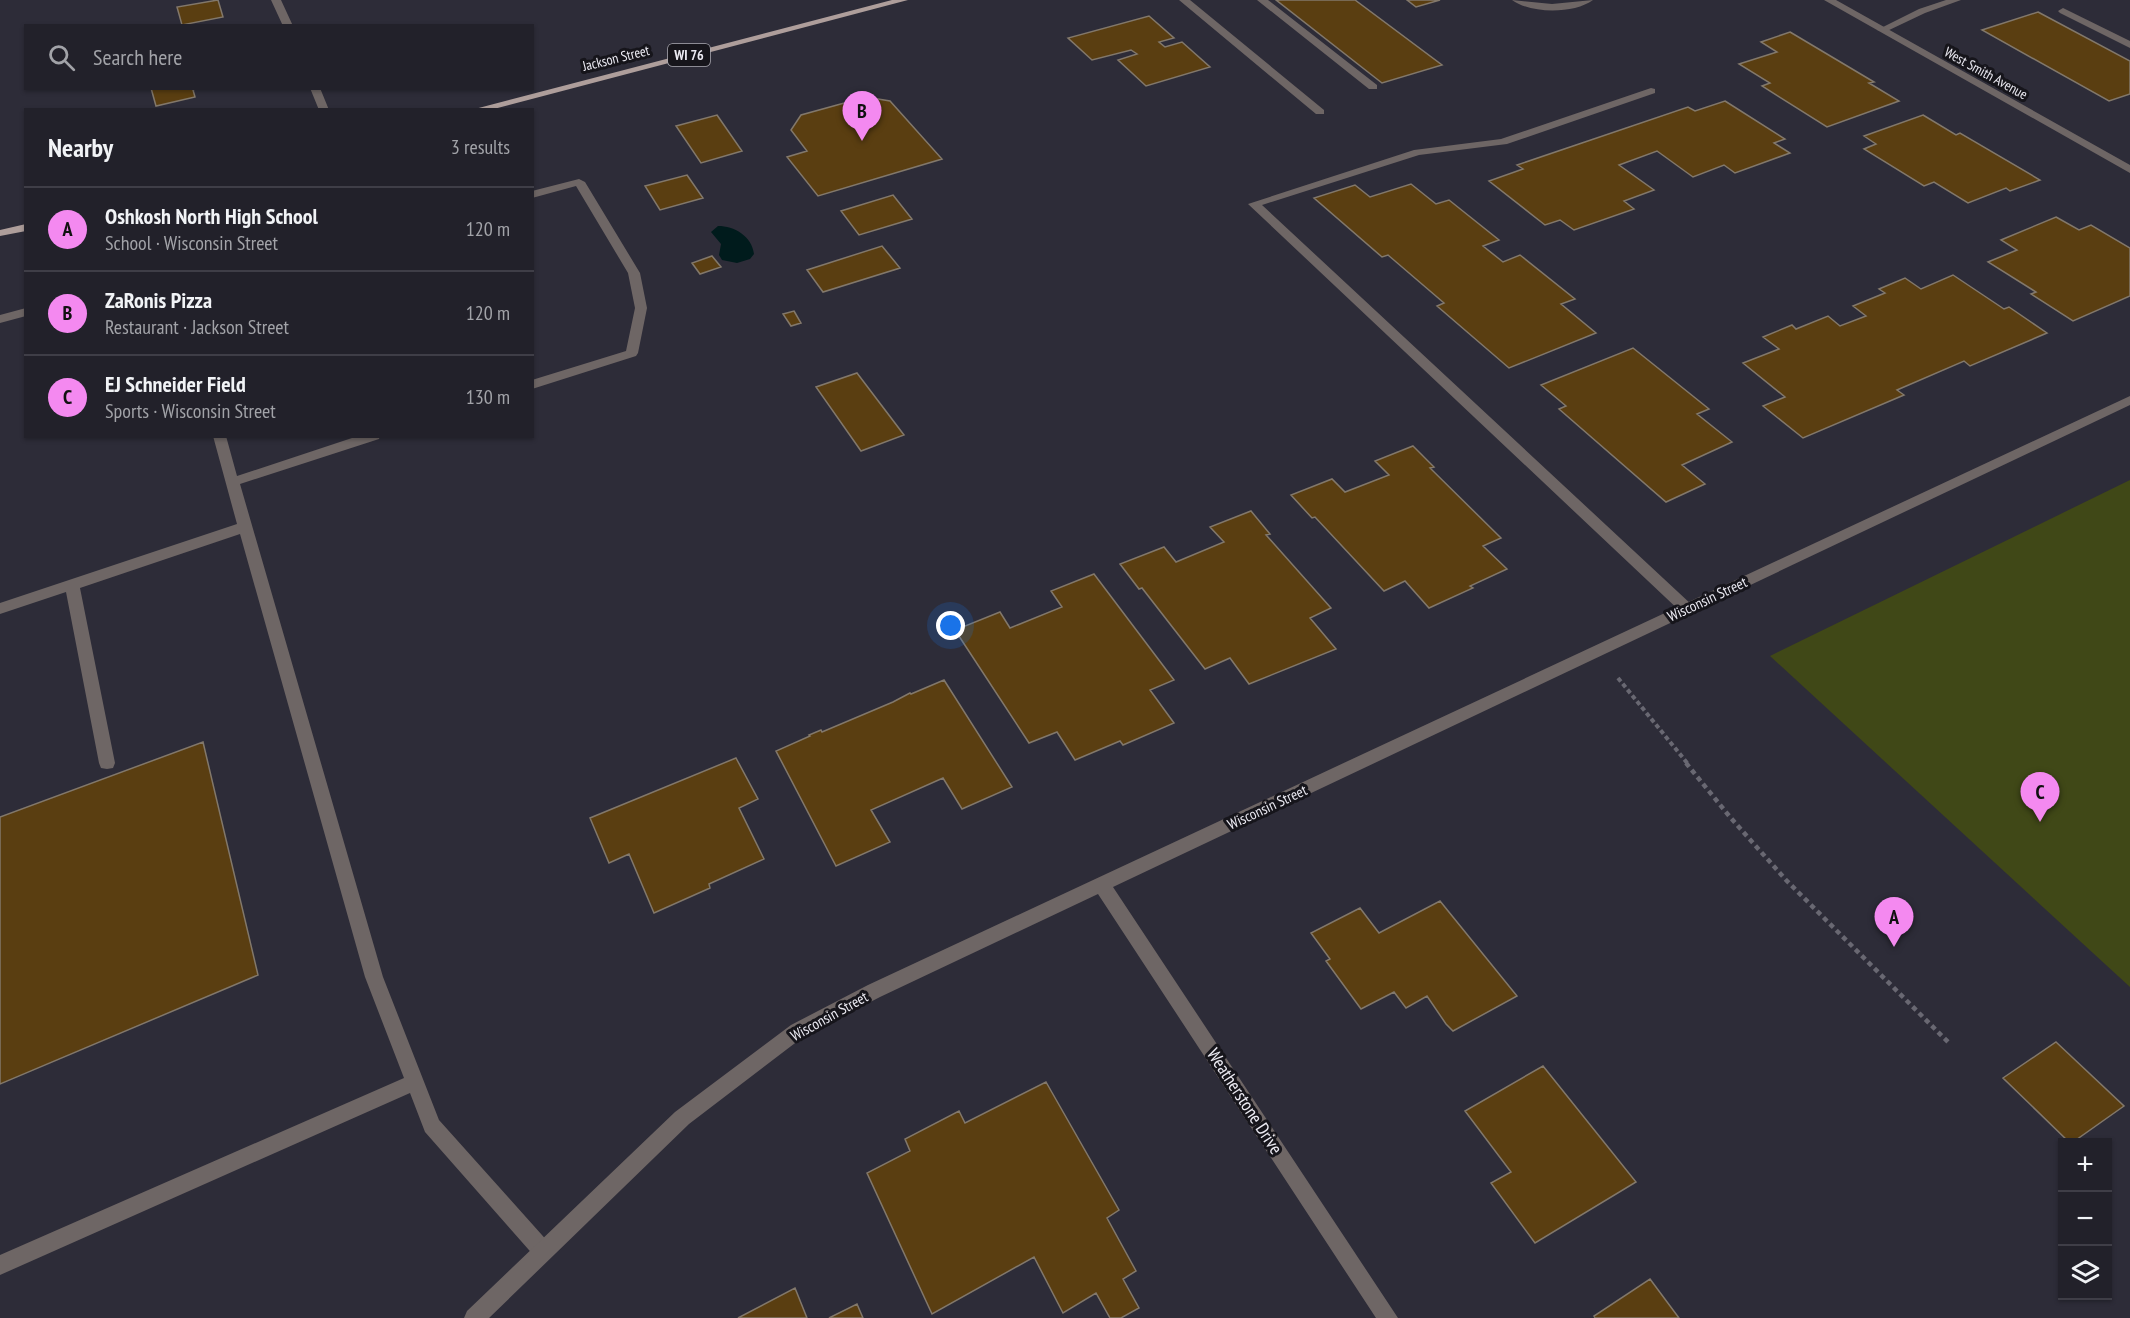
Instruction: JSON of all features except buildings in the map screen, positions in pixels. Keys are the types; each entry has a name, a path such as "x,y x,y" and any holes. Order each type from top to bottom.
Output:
{"main road":[{"name":"Jackson Street","path":"484,108 903,0"},
{"path":"0,234 24,228"}],"street":[{"path":"276,0 287,24"},
{"path":"1184,0 1320,112"},
{"path":"1262,0 1373,87"},
{"path":"1517,0 1539,7 1569,8 1588,0"},
{"name":"West Smith Avenue","path":"1829,0 2130,170"},
{"path":"1882,30 1922,11 1956,0"},
{"path":"2063,11 2130,45"},
{"path":"316,90 323,108"},
{"path":"1651,91 1503,142 1418,152 1254,204 1688,609"},
{"path":"534,194 579,182 634,273 641,309 632,353 534,384"},
{"path":"0,319 24,313"},
{"name":"Wisconsin Street","path":"474,1318 682,1118 797,1031 874,991 2130,400"},
{"path":"220,438 374,977 432,1126 543,1251"},
{"path":"232,483 368,438"},
{"path":"0,609 245,527"},
{"path":"72,585 107,763"},
{"name":"Weatherstone Drive","path":"1102,885 1388,1318"},
{"path":"0,1265 415,1082"}],"path":[{"path":"1597,652 1730,817 1786,880 1949,1043"}],"green space":[{"path":"2130,480 2130,987 1770,656"}],"shaded area":[{"path":"718,226 736,230 746,237 753,248 754,254 750,259 737,263 722,260 719,255 721,244 711,232"}],"place":[{"name":"ZaRonis Pizza","path":"862,141"},
{"name":"EJ Schneider Field","path":"2040,822"},
{"name":"Oshkosh North High School","path":"1894,947"}]}
